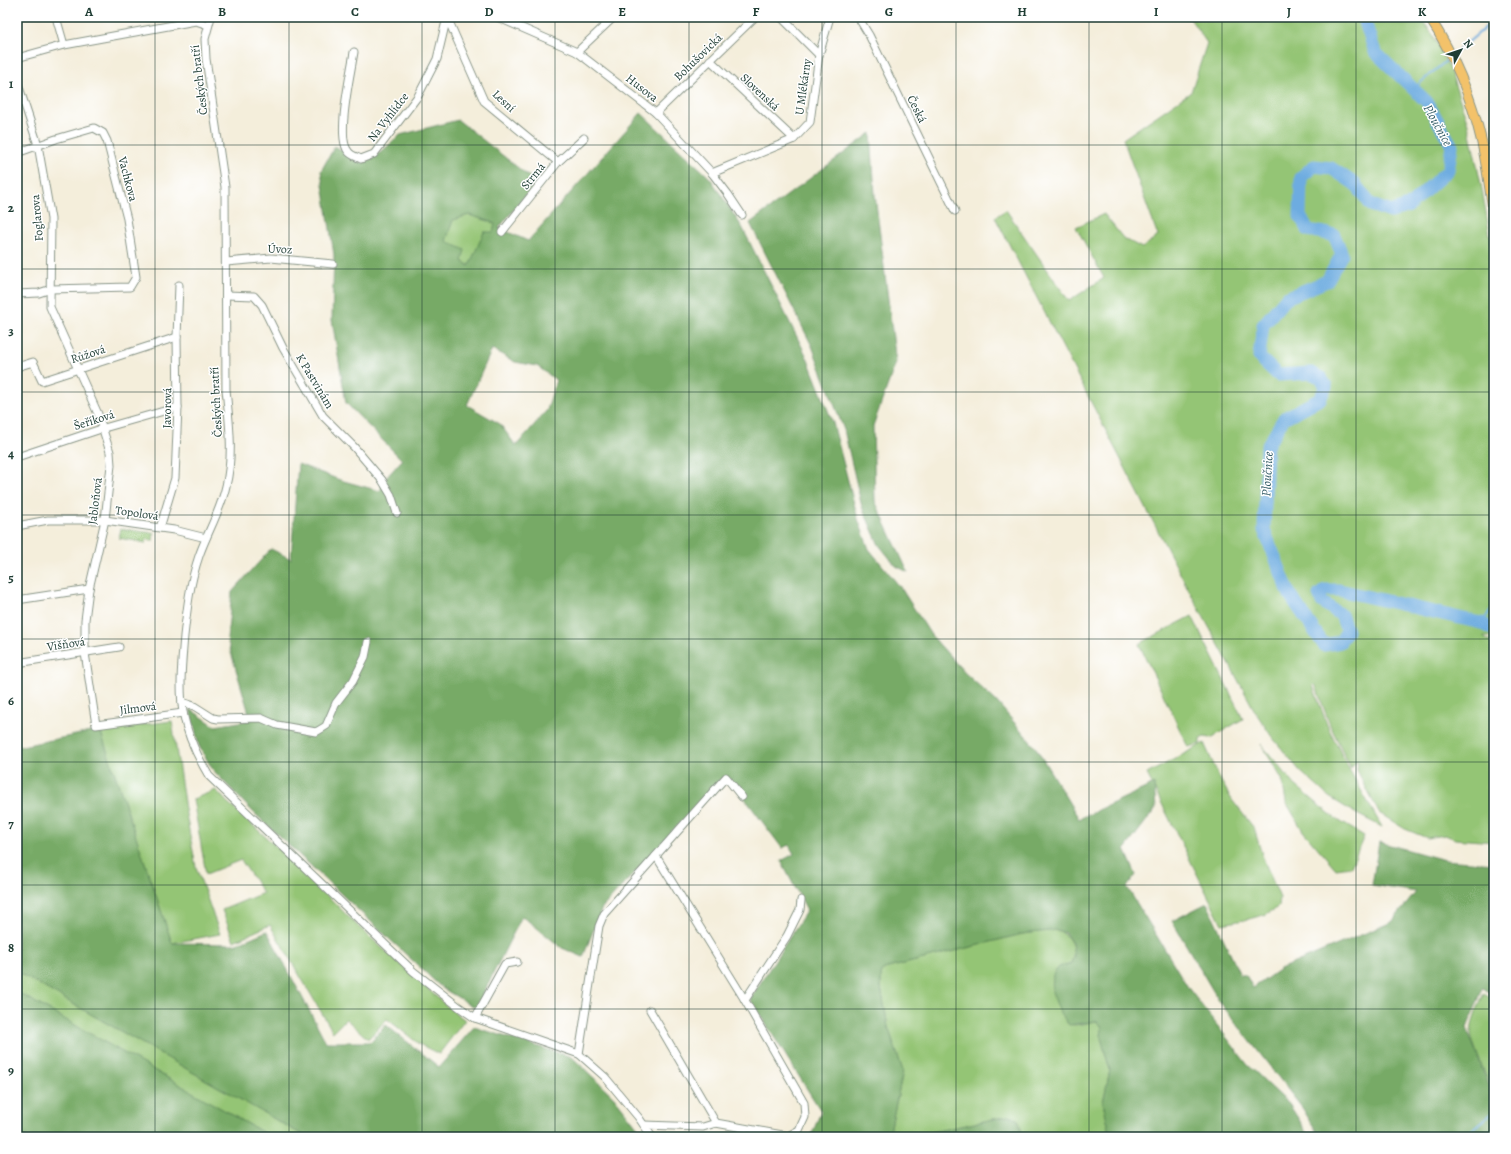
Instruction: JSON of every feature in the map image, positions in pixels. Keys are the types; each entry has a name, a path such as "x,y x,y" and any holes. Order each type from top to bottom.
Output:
{"main road":[{"path":"1429,17 1452,59 1469,101 1482,142 1494,215"}],"street":[{"path":"56,17 64,46"},
{"name":"Českých bratří","path":"211,17 205,39 206,59 225,187 226,389 230,464 226,487 198,558 188,601 181,677 183,713 190,737 199,760 209,776 413,971 474,1018 579,1054"},
{"name":"Na Vyhlídce","path":"354,52 343,128 343,141 348,152 361,159 374,154 418,96 437,59 447,17"},
{"name":"Lesní","path":"447,17 484,101 558,162"},
{"name":"Husova","path":"497,17 577,52 656,113 712,173 742,215"},
{"name":"Bohušovická","path":"656,113 755,17"},
{"path":"781,17 819,55"},
{"name":"U Mlékárny","path":"712,173 794,139 810,122 819,55 830,17"},
{"name":"Česká","path":"858,17 869,35 955,211"},
{"path":"577,52 611,18"},
{"path":"17,58 64,46 190,22 208,25"},
{"name":"Slovenská","path":"710,60 794,139"},
{"path":"17,81 38,145 17,154"},
{"name":"Vachkova","path":"38,145 94,128 103,133 127,219 136,277 130,287 51,289"},
{"name":"Strmá","path":"502,232 558,162 584,138"},
{"name":"Foglarova","path":"38,145 51,219 51,289"},
{"name":"Úvoz","path":"226,262 271,258 333,264"},
{"name":"Javorová","path":"160,528 175,478 178,407 177,337 179,286"},
{"path":"17,294 39,293 51,289"},
{"name":"Jabloňová","path":"51,289 50,307 104,428 110,452 111,465 105,520 89,589 85,620 85,653 96,725"},
{"name":"K Pastvinám","path":"226,295 254,296 262,305 283,348 322,416 354,447 382,480 391,494 397,513"},
{"name":"Růžová","path":"17,367 33,362 42,381 78,368 177,337"},
{"name":"Šeříková","path":"17,457 104,428 178,407"},
{"name":"Topolová","path":"17,526 48,520 105,520 160,528 206,538"},
{"path":"17,600 89,589"},
{"path":"182,702 194,706 213,718 261,718 277,724 316,732 326,726 336,703 357,674 368,642"},
{"name":"Višňová","path":"17,663 119,647"},
{"name":"Jilmová","path":"96,725 183,713"},
{"path":"652,1137 605,1077 579,1054 598,926 604,914 726,778 742,797"},
{"path":"644,1126 702,1127 716,1123 788,1136 799,1130 805,1117 804,1103 745,1000 656,856"},
{"path":"745,1000 787,936 800,910 801,900"},
{"path":"474,1018 506,964 517,962"},
{"path":"650,1010 716,1123"}],"green space":[{"path":"1189,17 1420,17 1433,35 1449,67 1468,124 1482,189 1494,259 1494,641 1490,637 1483,637 1494,644 1494,842 1455,839 1445,835 1427,838 1405,829 1379,813 1357,770 1358,759 1351,768 1330,725 1315,684 1313,686 1328,727 1349,769 1382,827 1329,797 1300,771 1272,737 1256,713 1185,583 995,217 1006,210 1069,301 1104,278 1076,227 1104,214 1123,238 1142,248 1158,236 1123,139 1191,92 1207,43"},
{"path":"641,113 710,178 742,227 806,355 833,423 858,519 869,549 901,588 931,635 965,673 996,701 1036,748 1079,819 1154,784 1156,808 1125,849 1136,875 1127,887 1189,989 1247,1064 1289,1104 1310,1137 1111,1137 1103,1102 1110,1070 1101,1038 1102,1027 1096,1021 1069,1025 1060,1013 1052,992 1053,974 1059,967 1071,963 1074,956 1072,943 1065,933 1057,930 1022,934 884,969 881,975 881,988 888,1027 903,1071 890,1131 895,1137 811,1137 821,1111 750,999 807,910 781,861 794,854 789,845 782,848 731,780 722,778 602,908 583,957 562,948 522,916 476,1008 442,988 251,810 213,770 199,746 190,709 215,726 251,720 227,639 232,592 271,549 291,559 298,464 340,480 380,491 385,479 402,460 346,403 332,320 334,255 321,171 335,146 362,163 380,153 400,135 458,120 536,182 499,228 528,241","holes":["469,215 495,224 493,232 484,232 469,266 462,261 465,250 446,241 453,220","492,349 515,362 537,366 556,380 547,410 516,446 500,424 467,405"]},
{"path":"871,133 875,195 896,362 873,426 875,501 908,572 896,566 879,545 862,507 844,430 812,346 750,223"},
{"path":"469,215 495,224 494,233 484,232 470,266 462,261 446,241 453,220"},
{"path":"121,529 154,533 153,541 147,539 146,543 119,538"},
{"path":"1192,616 1243,719 1211,738 1204,737 1200,739 1200,744 1188,747 1139,644"},
{"path":"172,721 185,809 196,867 220,934 172,943 100,730"},
{"path":"100,730 172,943 236,944 267,931 326,1042 370,1042 386,1025 439,1067 474,1027 572,1057 614,1097 645,1137 306,1137 17,972 17,747"},
{"path":"1204,743 1221,781 1232,800 1254,828 1263,858 1280,898 1279,906 1266,914 1222,924 1147,774"},
{"path":"1261,744 1295,785 1336,819 1364,836 1351,867 1336,869 1303,831 1286,802 1282,779"},
{"path":"216,790 227,802 289,858 361,929 448,1007 465,1020 439,1054 419,1044 387,1019 368,1039 346,1019 333,1032 270,925 234,941 222,910 263,893 241,860 206,874 193,799"},
{"path":"1379,842 1445,860 1494,864 1494,995 1483,988 1467,1028 1494,1101 1494,1137 1320,1137 1303,1109 1219,1001 1172,921 1207,903 1240,975 1246,975 1253,988 1280,969 1392,922 1416,892 1372,885"},
{"path":"1057,930 1066,936 1073,948 1073,958 1071,963 1059,967 1067,1023 1077,1025 1097,1021 1102,1027 1101,1038 1110,1070 1103,1102 1111,1137 1023,1137 1018,1119 1008,1116 909,1137 894,1137 890,1131 903,1071 888,1027 881,988 881,975 884,969 1022,934"},
{"path":"17,972 306,1137 271,1137 17,992"},
{"path":"17,992 271,1137 17,1137"},
{"path":"1484,993 1494,999 1494,1093 1484,1072 1471,1036 1475,1016"},
{"path":"1008,1116 1018,1119 1023,1137 909,1137"}],"waterway":[{"name":"Ploučnice","path":"1367,17 1365,22 1375,52 1427,102 1452,146 1448,170 1409,206 1391,212 1371,205 1355,184 1331,168 1314,166 1301,177 1300,216 1308,230 1334,235 1342,254 1327,281 1286,298 1263,325 1259,357 1278,375 1311,373 1321,378 1326,386 1320,399 1284,418 1267,446 1264,530 1290,595 1324,645 1340,642 1347,631 1341,615 1322,602 1319,595 1325,590 1339,590 1481,623 1494,630"},
{"path":"1459,50 1493,21"},
{"path":"1413,89 1446,61"},
{"path":"1481,623 1494,607"},
{"path":"1463,1137 1494,1112"}]}
